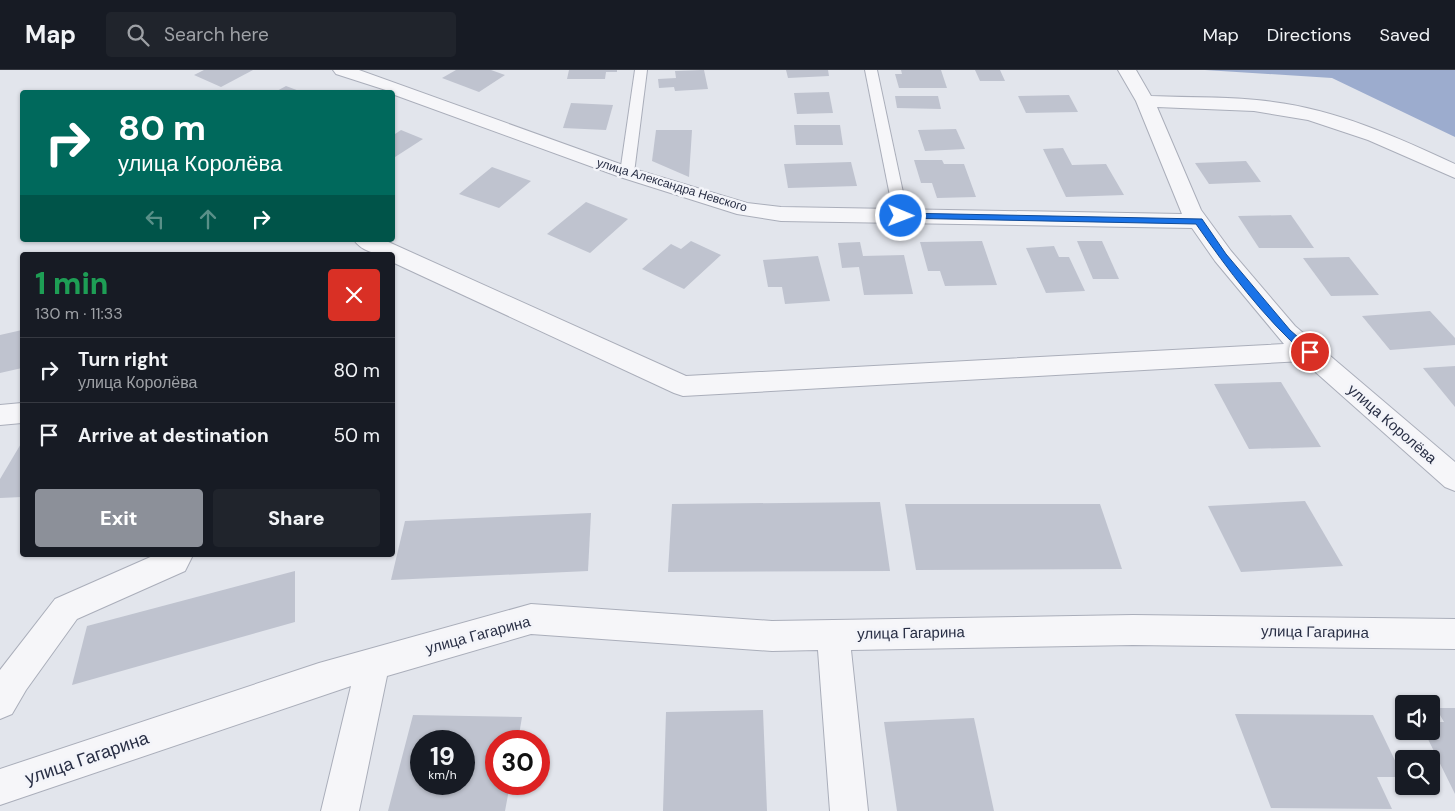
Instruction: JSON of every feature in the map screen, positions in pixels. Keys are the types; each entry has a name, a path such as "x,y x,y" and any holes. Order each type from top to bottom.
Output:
{"street":[{"name":"улица Александра Невского","path":"342,70 627,173 745,209 772,213 1198,221"},
{"name":"улица Королёва","path":"1127,70 1145,101 1191,211 1223,256 1280,325 1455,479"},
{"path":"1145,101 1210,103 1290,110 1340,123 1387,140 1455,172"},
{"path":"369,242 391,252"},
{"path":"395,254 683,386 1310,352"},
{"path":"0,415 20,413"},
{"path":"0,702 14,678 66,609 174,561 177,557"},
{"name":"улица Гагарина","path":"0,787 319,679 531,619 772,636 1133,630 1455,634"},
{"path":"833,635 849,811"},
{"path":"340,811 373,664"}],"lane":[{"path":"627,173 641,70"},
{"path":"871,70 901,216"}],"water":[{"path":"1205,70 1455,70 1455,137 1332,78"}],"building":[{"path":"204,70 253,70 221,87 194,75"},
{"path":"456,70 491,70 505,75 479,92 442,78"},
{"path":"569,70 617,70 617,72 606,72 605,79 567,79"},
{"path":"704,70 708,89 675,91 674,87 659,88 658,79 676,78 675,71"},
{"path":"786,70 828,70 829,76 788,78"},
{"path":"901,70 941,70 947,88 899,88 895,74 902,74"},
{"path":"975,70 1000,70 1005,81 980,81"},
{"path":"286,86 297,90 279,90"},
{"path":"829,92 833,113 797,114 794,93"},
{"path":"1069,95 1078,112 1026,113 1018,96"},
{"path":"895,96 938,96 941,109 897,108"},
{"path":"571,103 613,105 606,130 563,128"},
{"path":"794,125 840,125 843,145 796,145"},
{"path":"956,129 965,149 925,151 918,130"},
{"path":"401,130 423,139 395,157 395,134"},
{"path":"656,130 692,130 689,177 652,161"},
{"path":"1063,148 1072,165 1106,164 1124,195 1066,197 1043,149"},
{"path":"914,160 942,160 944,164 964,164 976,197 937,198 932,183 921,183"},
{"path":"1246,161 1261,182 1209,184 1195,163"},
{"path":"851,162 857,186 788,188 784,164"},
{"path":"492,167 531,181 499,208 459,194"},
{"path":"586,202 628,219 590,253 547,234"},
{"path":"1291,215 1314,248 1259,248 1238,216"},
{"path":"691,241 721,255 684,289 642,269 671,244 681,249"},
{"path":"982,241 997,285 945,286 940,271 928,271 920,242"},
{"path":"1077,241 1102,241 1119,279 1093,279"},
{"path":"860,242 863,256 904,255 913,294 864,295 859,267 842,268 838,243"},
{"path":"1054,246 1059,257 1069,257 1085,291 1046,293 1026,248"},
{"path":"818,256 830,301 785,304 782,287 768,287 763,260"},
{"path":"1349,257 1379,295 1331,296 1303,258"},
{"path":"1430,311 1455,338 1455,345 1390,350 1362,316"},
{"path":"20,330 20,368 0,373 0,335"},
{"path":"1455,366 1455,407 1423,368"},
{"path":"1281,382 1321,447 1249,449 1214,384"},
{"path":"20,445 20,497 0,498 0,479"},
{"path":"1305,501 1343,566 1241,572 1208,506"},
{"path":"880,502 890,571 668,572 672,504"},
{"path":"905,504 1100,504 1122,569 916,570"},
{"path":"591,513 588,571 391,580 405,521"},
{"path":"295,571 295,622 72,685 87,626"},
{"path":"1440,708 1455,708 1455,794 1440,764 1440,750 1433,750 1428,740 1440,740 1440,722 1444,722 1440,715"},
{"path":"763,710 767,811 663,811 666,712"},
{"path":"1235,714 1373,715 1395,760 1395,777 1377,777 1392,809 1271,808"},
{"path":"413,715 522,717 520,730 485,730 485,795 508,795 505,811 388,811"},
{"path":"974,718 994,811 897,811 884,722"}],"route":[{"path":"901,216 1198,221 1223,256 1286,332 1310,352"}]}
